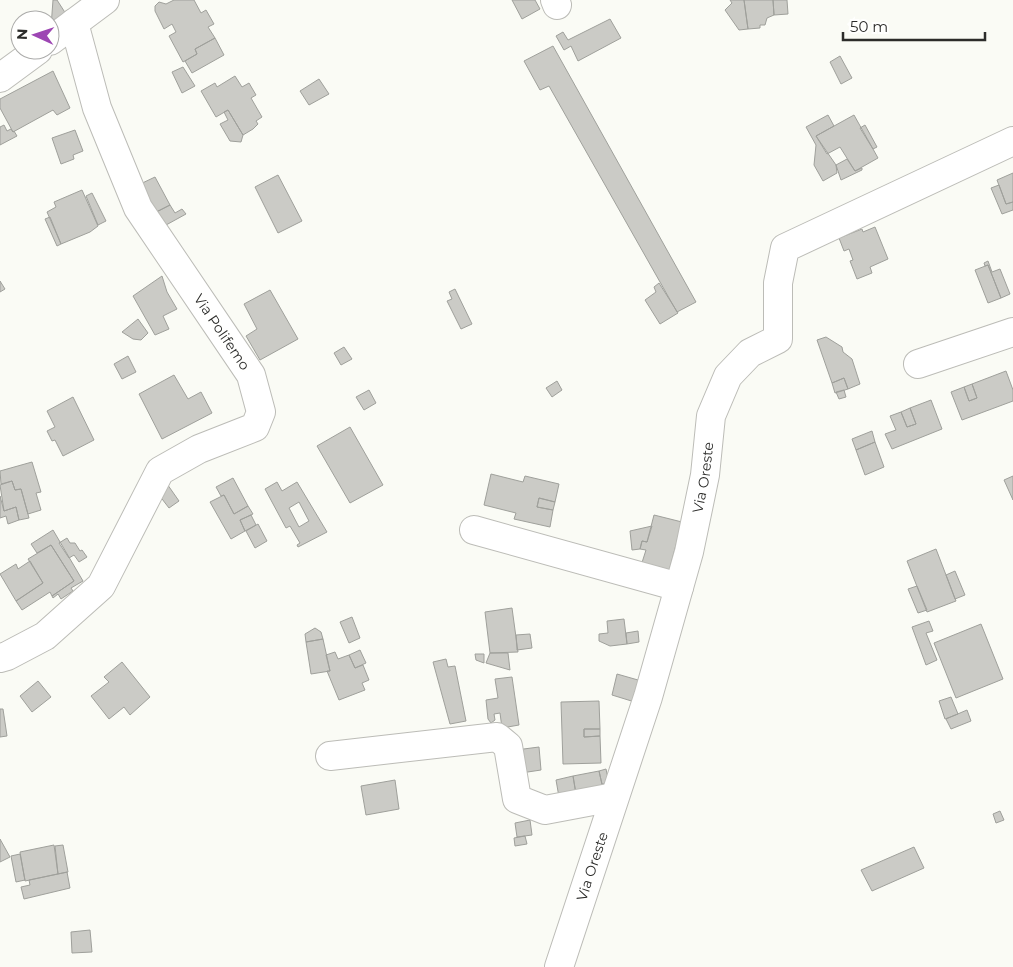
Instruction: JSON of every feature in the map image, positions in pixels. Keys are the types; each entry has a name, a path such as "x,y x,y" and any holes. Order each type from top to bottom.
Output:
{"street":[{"path":"60,34 105,0"},
{"name":"Via Polifemo","path":"0,658 45,636 101,586 160,472 199,449 254,427 261,412 251,375 138,208 96,108 74,23"},
{"path":"0,78 24,60"},
{"name":"Via Oreste","path":"558,967 648,697 680,587 705,475 711,416 728,376 750,354 778,339 778,282 785,248 1013,142"},
{"path":"918,364 1013,332"},
{"path":"474,530 680,587"},
{"path":"330,756 497,736 508,746 518,799 546,810 614,797"}],"building":[{"path":"53,0 57,0 66,14 60,19 60,10 52,10"},
{"path":"174,0 194,0 201,13 206,10 214,24 208,27 215,38 195,49 197,54 183,62 169,36 176,32 172,24 164,29 155,11 155,6 159,2 166,4"},
{"path":"512,0 535,0 540,9 522,19"},
{"path":"730,0 744,0 748,29 739,30 725,10 732,3"},
{"path":"744,0 773,0 774,15 767,18 765,25 760,25 760,28 748,29"},
{"path":"773,0 787,0 788,14 774,15"},
{"path":"610,19 621,38 578,61 571,46 564,50 556,36 563,32 568,40"},
{"path":"215,38 224,55 192,73 185,61 197,54 195,49"},
{"path":"553,46 696,302 677,312 549,86 540,90 524,61"},
{"path":"840,56 852,78 841,84 830,62"},
{"path":"183,67 195,86 182,93 172,72"},
{"path":"53,71 70,108 57,115 53,110 13,132 0,108 0,99"},
{"path":"235,76 242,87 249,83 256,95 251,98 262,117 256,121 258,124 253,129 243,135 228,110 216,117 201,91 215,83 217,87"},
{"path":"319,79 329,94 309,105 300,91"},
{"path":"228,110 243,135 241,142 230,141 220,124 228,120 224,112"},
{"path":"828,115 834,126 816,136 836,165 837,173 823,181 814,165 816,145 806,127"},
{"path":"854,115 878,158 855,171 840,147 827,154 816,136"},
{"path":"4,125 7,131 11,129 17,136 0,145 0,127"},
{"path":"865,125 877,147 873,149 860,128"},
{"path":"75,130 83,151 73,155 74,159 61,164 52,138"},
{"path":"847,159 855,171 862,168 862,170 841,180 836,165"},
{"path":"1013,173 1013,202 1006,204 997,180"},
{"path":"278,175 302,221 278,233 255,187"},
{"path":"155,177 170,205 148,216 134,187"},
{"path":"999,185 1006,204 1013,202 1013,210 1002,214 991,188"},
{"path":"82,190 98,226 90,232 61,244 47,212 56,207 54,202"},
{"path":"92,193 106,221 98,225 86,196"},
{"path":"170,205 175,213 182,209 186,214 157,230 149,216"},
{"path":"50,217 61,244 57,246 45,219"},
{"path":"875,227 888,259 870,267 872,273 857,279 850,261 853,260 849,249 844,251 839,238 862,229 863,232"},
{"path":"988,261 992,272 1000,269 1010,294 1001,298 988,265 985,266 984,263"},
{"path":"988,265 1001,298 988,303 975,270"},
{"path":"162,276 167,292 177,309 163,316 169,329 155,335 133,296"},
{"path":"0,281 5,289 0,292"},
{"path":"659,283 678,313 660,324 645,300 656,292 654,287"},
{"path":"455,289 472,324 461,329 447,301 452,299 449,292"},
{"path":"270,290 298,339 260,360 246,336 257,329 244,304"},
{"path":"138,319 148,333 141,340 133,339 122,332"},
{"path":"826,337 842,347 843,352 852,359 860,384 848,389 844,378 832,383 817,340"},
{"path":"344,347 352,359 341,365 334,353"},
{"path":"128,356 136,372 122,379 114,364"},
{"path":"1006,371 1013,390 1013,401 962,420 951,392 964,387 969,401 977,398 972,384"},
{"path":"174,375 188,399 201,392 212,413 162,439 139,394"},
{"path":"844,378 848,389 835,393 832,383"},
{"path":"557,381 562,390 552,397 546,388"},
{"path":"972,384 977,398 969,401 964,387"},
{"path":"369,390 376,403 364,410 356,397"},
{"path":"844,390 846,397 839,399 836,392"},
{"path":"73,397 94,440 63,456 55,440 52,441 47,431 55,427 47,411"},
{"path":"931,400 942,429 892,449 885,434 896,430 890,416 901,412 907,427 916,424 910,408"},
{"path":"910,408 916,424 907,427 901,412"},
{"path":"350,427 383,485 350,503 317,446"},
{"path":"872,431 875,442 856,450 852,439"},
{"path":"875,442 884,467 865,475 856,450"},
{"path":"32,462 41,492 36,493 41,510 28,514 21,489 15,490 12,481 1,484 0,471"},
{"path":"491,474 523,482 525,476 559,484 555,502 539,498 537,507 553,510 550,527 514,519 516,513 484,505"},
{"path":"1013,476 1013,500 1004,480"},
{"path":"233,478 248,506 234,514 224,495 221,496 216,487"},
{"path":"12,481 15,490 21,489 29,518 19,520 16,507 4,511 0,485"},
{"path":"165,481 179,501 169,508 159,495"},
{"path":"277,482 282,491 297,482 327,532 298,547 297,545 300,543 290,526 286,528 265,489","holes":["299,502 309,521 299,527 289,508"]},
{"path":"224,495 234,514 248,506 253,514 240,520 245,531 231,539 210,502"},
{"path":"0,496 4,511 16,507 19,520 8,524 6,516 0,518"},
{"path":"539,498 555,502 553,510 537,507"},
{"path":"251,515 256,525 245,531 240,520"},
{"path":"654,515 682,522 667,579 639,572 646,550 640,549 642,541 647,542"},
{"path":"258,524 267,541 255,548 246,531"},
{"path":"652,526 647,542 642,541 640,549 632,550 630,531"},
{"path":"53,530 83,581 71,588 73,591 61,599 58,594 53,598 52,596 74,581 51,545 37,553 31,544"},
{"path":"67,538 70,543 75,543 87,557 79,562 74,555 69,558 59,543"},
{"path":"51,545 74,581 52,596 50,592 22,610 16,601 43,583 28,559"},
{"path":"936,549 956,601 927,612 907,561"},
{"path":"30,561 43,583 16,601 0,574 16,564 18,569"},
{"path":"955,571 965,595 955,599 946,575"},
{"path":"917,586 927,610 918,613 908,589"},
{"path":"512,608 518,652 490,653 485,612"},
{"path":"352,617 360,638 349,643 340,622"},
{"path":"624,619 627,644 610,646 599,641 599,634 608,633 607,621"},
{"path":"929,621 933,631 926,633 937,660 926,665 912,627"},
{"path":"981,624 1003,679 956,698 934,643"},
{"path":"315,628 321,632 323,639 306,642 305,634"},
{"path":"638,631 639,642 627,644 626,633"},
{"path":"530,634 532,648 517,650 516,635"},
{"path":"323,639 330,671 311,674 306,642"},
{"path":"360,650 366,663 355,668 349,655"},
{"path":"335,652 338,659 349,655 355,668 363,665 369,680 362,683 365,690 339,700 327,671 330,671 326,655"},
{"path":"490,653 508,653 510,670 486,663"},
{"path":"475,654 484,654 484,663 476,660"},
{"path":"446,659 448,667 455,666 466,721 450,724 433,662"},
{"path":"122,662 150,697 130,715 124,707 109,719 91,696 109,682 104,677"},
{"path":"617,674 645,682 638,703 612,695"},
{"path":"512,677 519,725 502,728 500,713 494,714 495,720 491,723 488,719 486,700 498,698 495,679"},
{"path":"38,681 51,697 32,712 20,696"},
{"path":"951,697 958,714 945,719 939,701"},
{"path":"599,701 600,729 584,729 584,737 600,736 601,763 563,764 561,702"},
{"path":"0,709 3,709 7,736 0,737"},
{"path":"967,710 971,721 951,729 946,719"},
{"path":"584,729 600,729 600,736 584,737"},
{"path":"539,747 541,770 521,773 516,750"},
{"path":"606,769 609,783 602,784 599,771"},
{"path":"599,771 603,789 576,794 573,776"},
{"path":"573,776 576,794 559,797 556,780"},
{"path":"395,780 399,809 366,815 361,786"},
{"path":"1000,811 1004,820 996,823 993,814"},
{"path":"530,820 532,835 517,837 515,823"},
{"path":"525,836 527,844 515,846 514,838"},
{"path":"0,839 10,857 0,862"},
{"path":"54,845 58,874 25,881 20,852"},
{"path":"63,845 68,872 58,874 55,846"},
{"path":"914,847 924,868 872,891 861,870"},
{"path":"20,854 25,880 16,882 11,856"},
{"path":"67,872 70,888 24,899 21,887 30,885 29,880"},
{"path":"90,930 92,952 72,953 71,932"}]}
